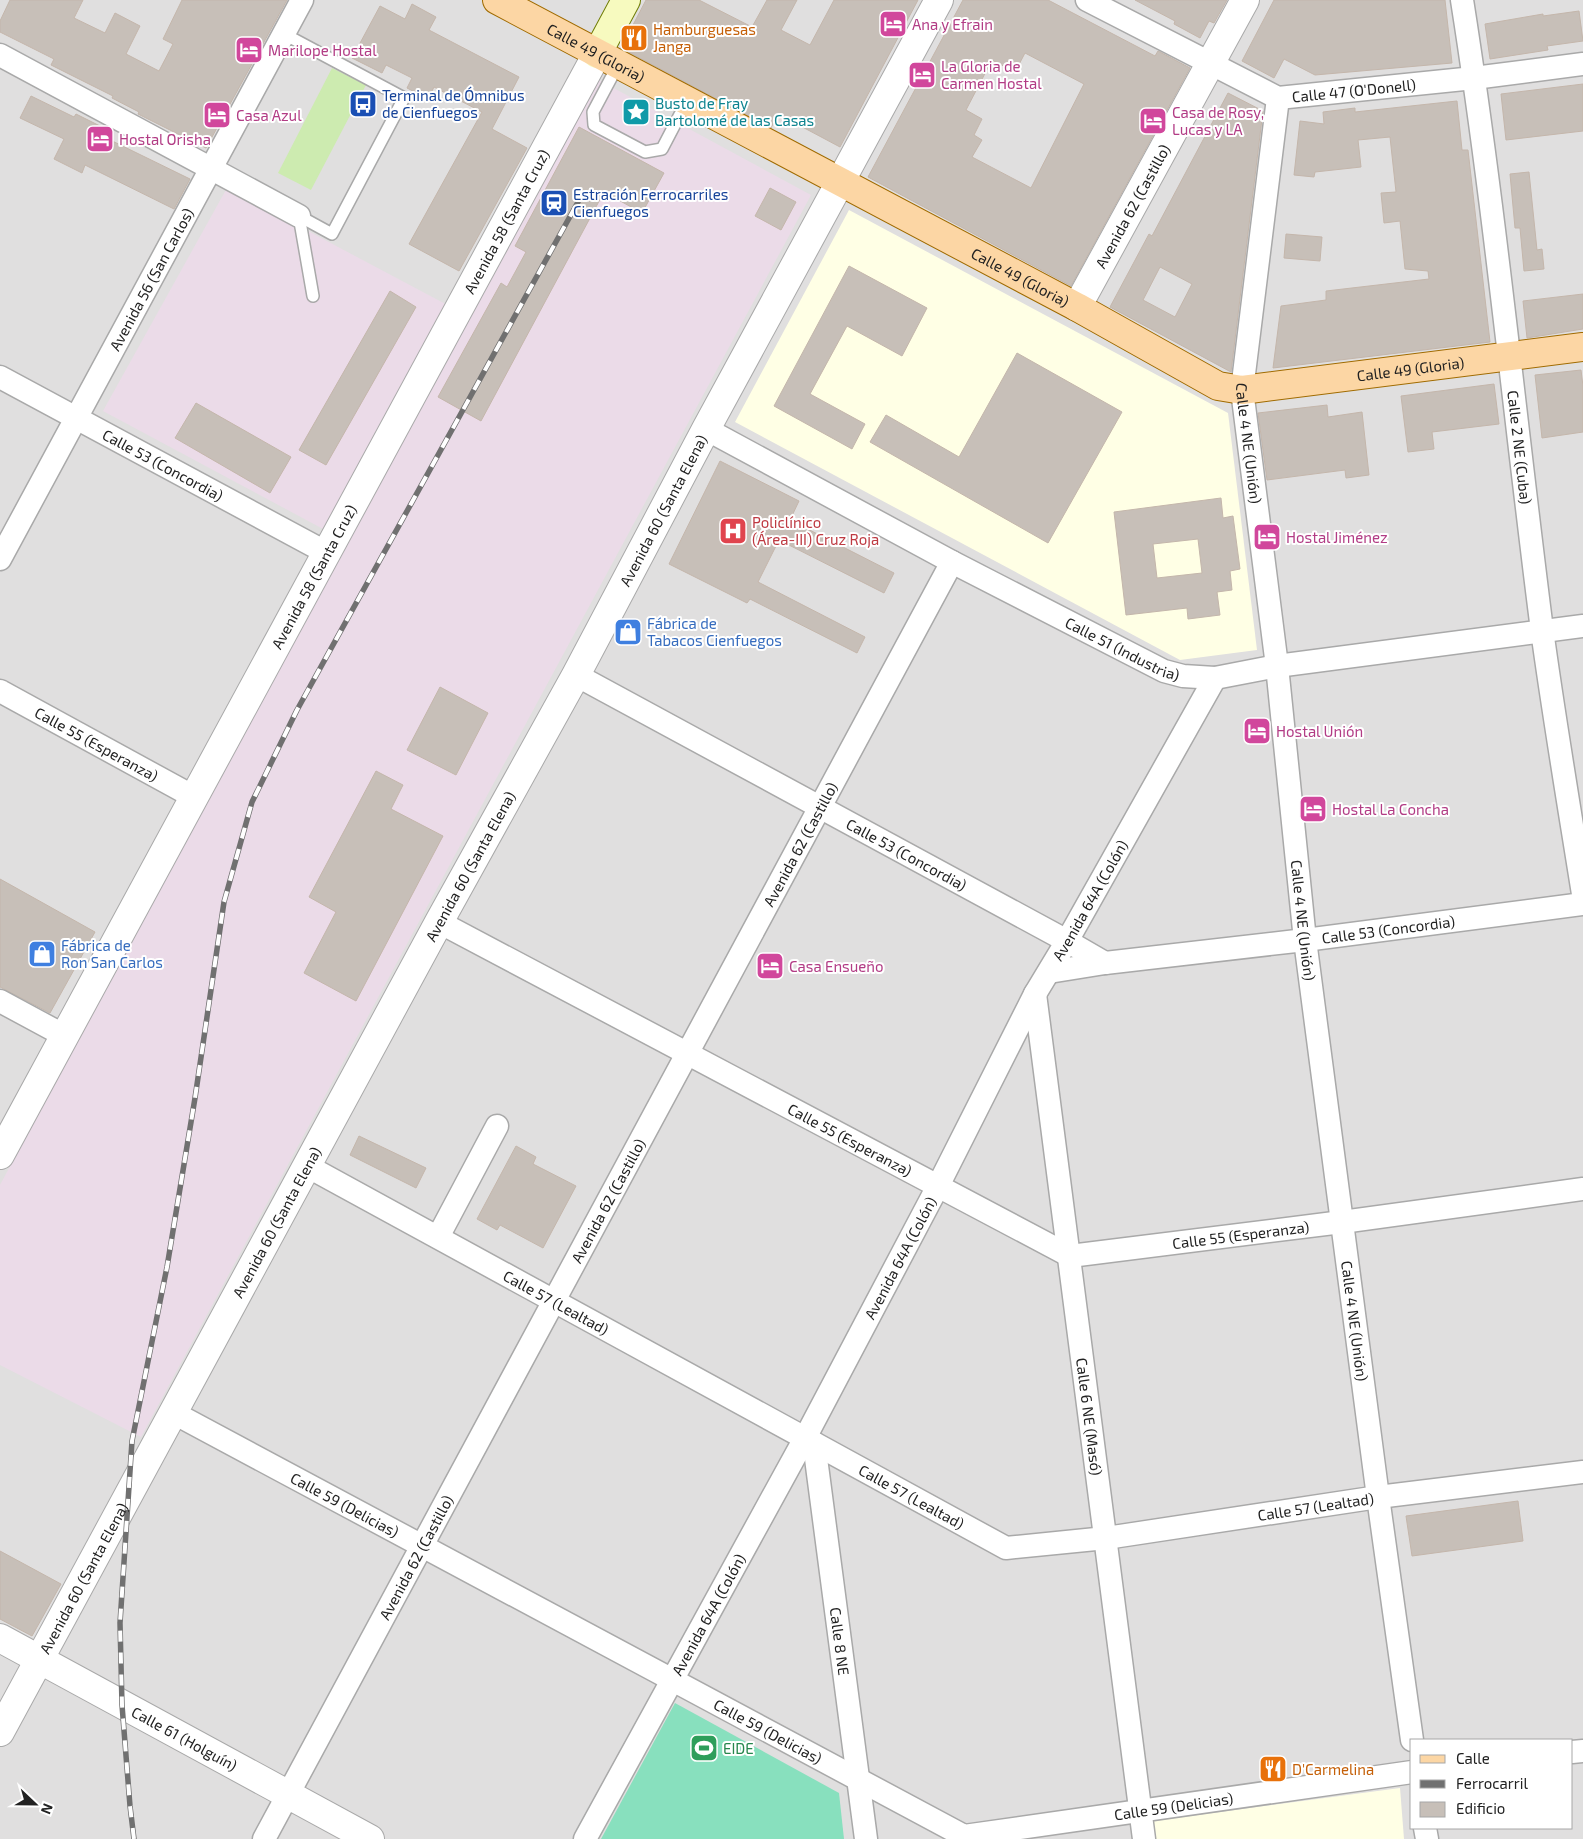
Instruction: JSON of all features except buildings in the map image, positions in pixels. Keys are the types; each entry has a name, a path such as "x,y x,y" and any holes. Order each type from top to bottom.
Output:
{"main road":[{"name":"Calle 49 (Gloria)","path":"496,0 1077,307 1218,386 1242,390 1583,347"},
{"name":"Avenida 58 (Santa Cruz)","path":"608,59 626,0"}],"street":[{"name":"Avenida 56 (San Carlos)","path":"0,558 302,0"},
{"name":"Avenida 60 (Santa Elena)","path":"0,1732 439,922 576,675 706,429 939,0"},
{"name":"Calle 47 (O'Donell)","path":"1087,0 1278,98 1474,78 1583,64"},
{"name":"Avenida 62 (Castillo)","path":"1077,307 1245,0"},
{"name":"Calle 2 NE (Cuba)","path":"1462,0 1510,357 1542,632 1583,894"},
{"path":"0,55 299,216"},
{"name":"Avenida 58 (Santa Cruz)","path":"0,1155 327,553 608,59"},
{"name":"Calle 4 NE (Unión)","path":"1278,98 1242,390 1277,666 1305,940 1412,1739"},
{"name":"Calle 53 (Concordia)","path":"0,377 327,553"},
{"name":"Calle 51 (Industria)","path":"706,429 952,562 1164,670 1183,676 1215,678 1277,666 1583,626"},
{"name":"Avenida 62 (Castillo)","path":"264,1839 952,562"},
{"name":"Calle 53 (Concordia)","path":"576,675 1105,963"},
{"name":"Avenida 64A (Colón)","path":"585,1839 672,1680 809,1441 1035,994 1067,941 1215,678"},
{"name":"Calle 55 (Esperanza)","path":"0,691 194,797"},
{"name":"Calle 53 (Concordia)","path":"1049,972 1105,963 1305,940 1583,904"},
{"name":"Calle 55 (Esperanza)","path":"439,922 1070,1256 1342,1222 1583,1189"},
{"name":"Calle 6 NE (Masó)","path":"1035,994 1144,1839"},
{"path":"0,1002 64,1036"},
{"path":"438,1237 497,1126"},
{"name":"Calle 57 (Lealtad)","path":"307,1166 1006,1548 1106,1538 1378,1497 1583,1472"},
{"name":"Calle 59 (Delicias)","path":"172,1412 964,1836 1410,1772"},
{"name":"Calle 8 NE","path":"809,1441 860,1781 866,1839"},
{"name":"Calle 61 (Holguín)","path":"0,1638 370,1839"}],"lane":[{"path":"284,34 404,98 332,234 299,216"},
{"path":"608,59 593,112 594,125 645,152 662,149 687,101"},
{"path":"299,216 313,296"}],"shaded area":[{"path":"0,0 1583,0 1583,1839 0,1839"},
{"path":"597,79 811,195 141,1437 0,1365 0,1185"},
{"path":"227,188 453,308 325,530 103,411"},
{"path":"849,210 1228,413 1257,650 1180,660 735,422"},
{"path":"1400,1788 1404,1839 1155,1839 1153,1821"}],"green space":[{"path":"332,68 366,85 311,190 278,173"},
{"name":"EIDE","path":"675,1703 839,1793 844,1839 601,1839"}],"railway":[{"path":"134,1839 122,1705 120,1623 132,1441 167,1267 195,1098 224,902 252,802 297,710 578,202"}],"place":[{"name":"Ana y Efrain","path":"893,24"},
{"name":"Hamburguesas Janga","path":"634,38"},
{"name":"Marilope Hostal","path":"249,50"},
{"name":"La Gloria de Carmen Hostal","path":"922,75"},
{"name":"Terminal de Ómnibus de Cienfuegos","path":"363,104"},
{"name":"Busto de Fray Bartolomé de las Casas","path":"636,112"},
{"name":"Casa Azul","path":"217,115"},
{"name":"Casa de Rosy, Lucas y LA","path":"1153,121"},
{"name":"Hostal Orisha","path":"100,139"},
{"name":"Estración Ferrocarriles Cienfuegos","path":"554,203"},
{"name":"Policlínico (Área-III) Cruz Roja","path":"733,531"},
{"name":"Hostal Jiménez","path":"1267,537"},
{"name":"Fábrica de Tabacos Cienfuegos","path":"628,632"},
{"name":"Hostal Unión","path":"1257,731"},
{"name":"Hostal La Concha","path":"1313,809"},
{"name":"Fábrica de Ron San Carlos","path":"42,954"},
{"name":"Casa Ensueño","path":"770,966"},
{"name":"EIDE","path":"704,1748"},
{"name":"D'Carmelina","path":"1273,1769"}]}
